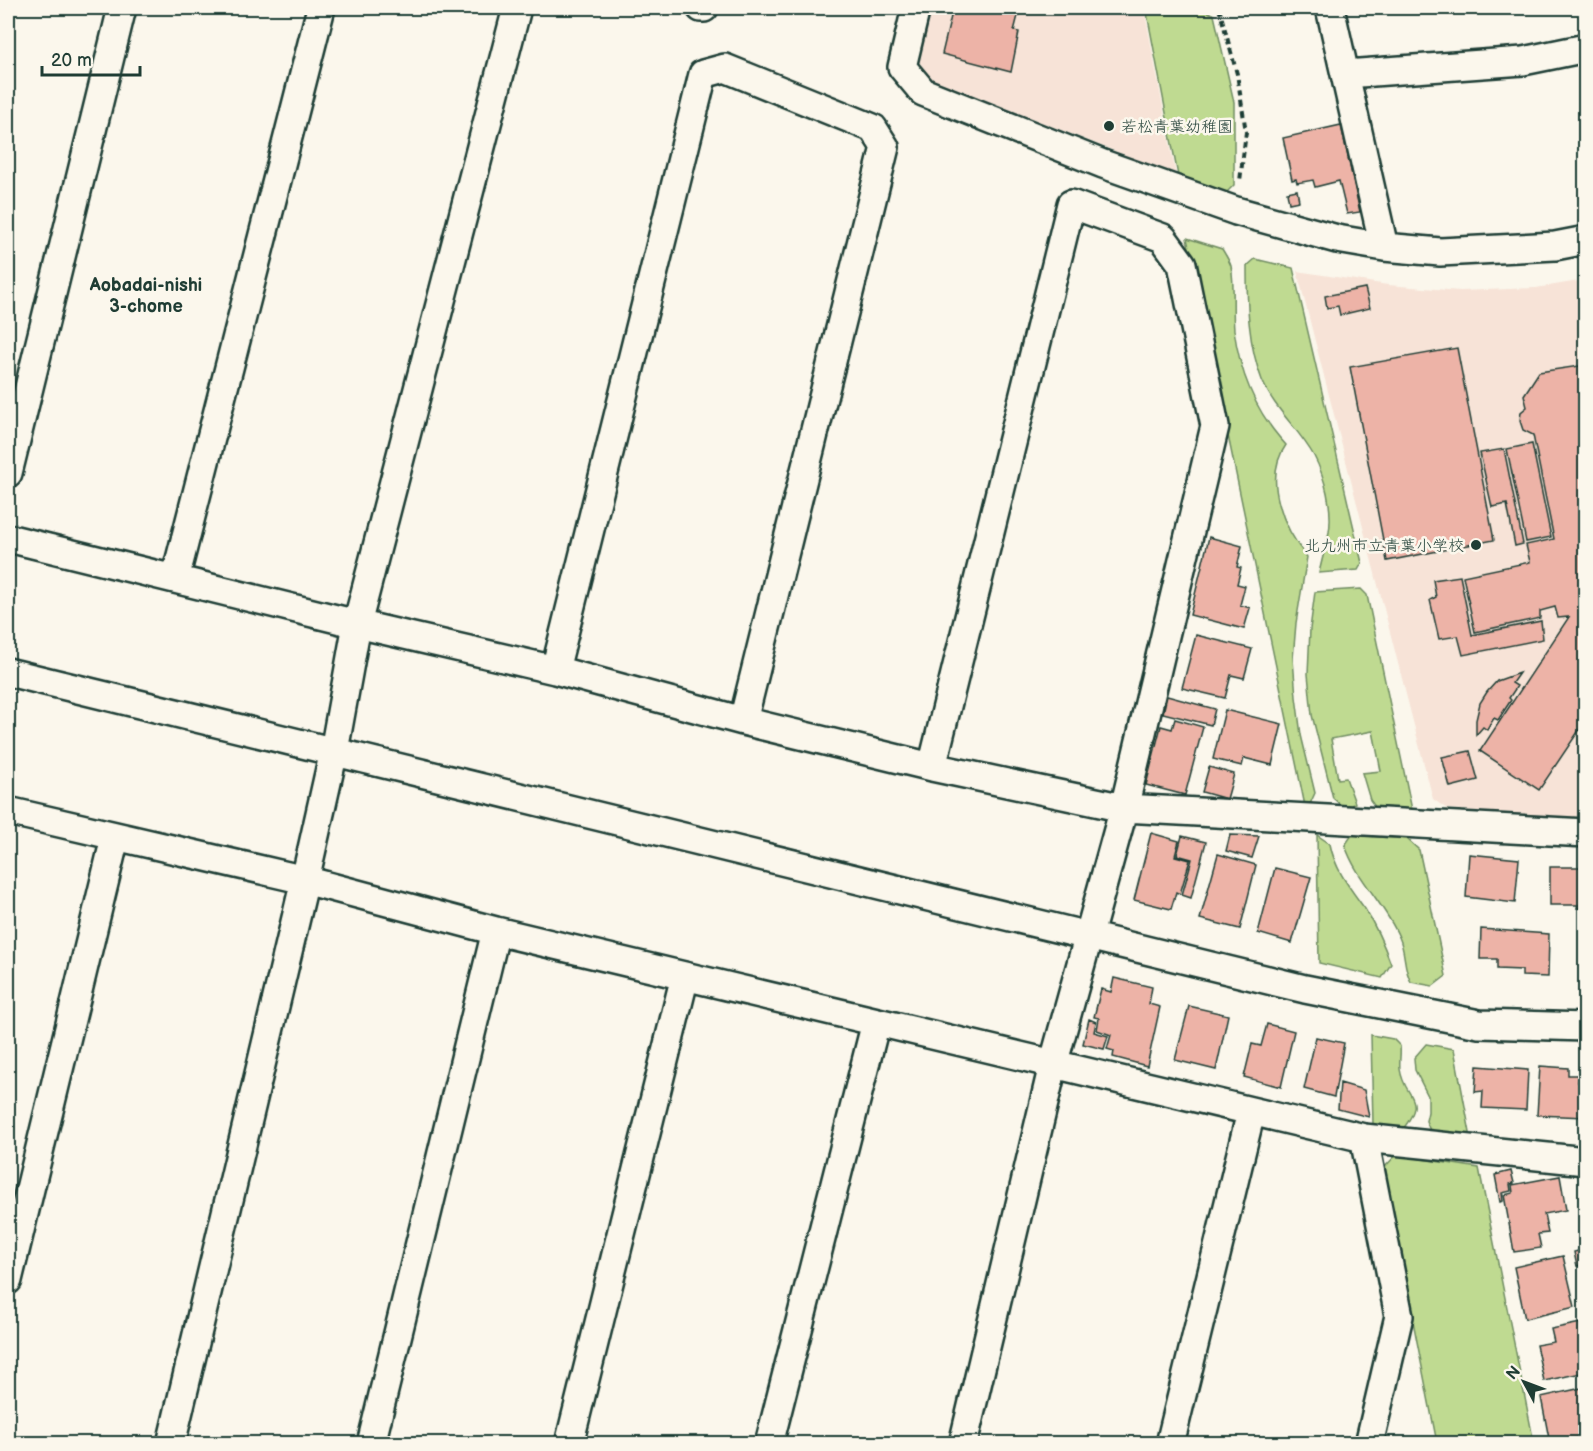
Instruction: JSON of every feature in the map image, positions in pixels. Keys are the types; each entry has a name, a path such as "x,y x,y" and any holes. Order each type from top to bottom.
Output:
{"street":[{"path":"8,473 122,8"},
{"path":"175,579 321,8"},
{"path":"171,1443 305,880 334,751 357,624 517,8"},
{"path":"916,8 902,67 923,92 1103,164 1236,212 1337,239 1384,247 1440,252 1555,246 1586,240"},
{"path":"1330,8 1384,247"},
{"path":"1346,74 1523,61 1586,48"},
{"path":"555,670 703,74 725,68 873,128 885,147 743,721"},
{"path":"932,767 1071,204 1163,238 1182,264 1215,426 1124,808 1053,1065 963,1443"},
{"path":"8,538 555,670 743,721 932,767 1124,808 1586,833"},
{"path":"8,672 1305,989 1479,1024 1586,1026"},
{"path":"8,811 116,838 305,880 496,931 1364,1138 1586,1161"},
{"path":"8,1280 116,838"},
{"path":"371,1443 496,931"},
{"path":"569,1443 685,976"},
{"path":"769,1443 876,1022"},
{"path":"1170,1443 1251,1112"},
{"path":"1364,1138 1399,1316 1369,1443"}],"path":[{"path":"1219,8 1237,74 1246,132 1236,212"}],"shaded area":[{"name":"若松青葉幼稚園","path":"931,8 1144,8 1176,175 928,78 918,63"},
{"name":"北九州市立青葉小学校","path":"1297,271 1388,285 1460,291 1536,288 1585,280 1585,817 1549,817 1447,809 1433,799"}],"green space":[{"path":"1146,8 1201,8 1214,15 1234,102 1234,185 1226,193 1178,176"},
{"path":"1187,238 1222,249 1231,266 1234,330 1240,362 1258,406 1275,433 1286,445 1279,458 1276,488 1284,518 1307,557 1296,623 1293,659 1301,735 1315,793 1309,806 1305,806"},
{"path":"1255,259 1293,268 1362,563 1358,570 1319,573 1330,523 1327,493 1322,473 1314,456 1273,400 1257,366 1249,324 1247,295 1247,266"},
{"path":"1361,589 1367,595 1412,810 1376,808 1370,800 1362,773 1381,771 1373,731 1331,739 1338,779 1346,778 1355,803 1348,807 1342,806 1333,798 1312,715 1308,674 1310,629 1315,592"},
{"path":"1317,835 1330,844 1339,870 1380,936 1391,964 1382,978 1319,963"},
{"path":"1352,835 1407,839 1419,850 1446,976 1433,986 1411,982 1401,943 1393,925 1356,869 1345,845"},
{"path":"1371,1035 1393,1039 1400,1046 1402,1079 1414,1103 1414,1110 1403,1129 1373,1124"},
{"path":"1426,1044 1454,1049 1471,1138 1431,1133 1426,1121 1428,1096 1415,1070 1414,1058"},
{"path":"1396,1155 1479,1168 1534,1443 1437,1443 1383,1169"}],"building":[{"path":"953,8 1020,8 1014,31 1019,32 1011,72 942,54"},
{"path":"1341,125 1360,212 1347,214 1339,181 1315,187 1313,180 1297,183 1296,179 1292,180 1283,138"},
{"path":"1297,190 1299,201 1289,203 1287,192"},
{"path":"1365,288 1370,308 1340,315 1338,306 1327,308 1325,296"},
{"path":"1457,348 1494,540 1387,561 1350,367"},
{"path":"1586,365 1586,720 1539,790 1480,751 1569,617 1558,618 1555,607 1540,611 1540,618 1475,632 1463,576 1530,562 1526,545 1554,539 1533,435 1523,430 1520,421 1521,412 1527,407 1524,395 1539,372"},
{"path":"1532,444 1551,537 1526,542 1507,449"},
{"path":"1504,449 1523,544 1515,546 1507,504 1492,507 1480,453"},
{"path":"1209,537 1242,546 1237,567 1241,568 1237,584 1245,586 1240,605 1250,608 1244,629 1190,615"},
{"path":"1460,576 1472,635 1541,621 1543,639 1463,655 1458,636 1439,639 1430,600 1436,597 1433,580"},
{"path":"1196,635 1252,649 1244,678 1231,675 1225,698 1182,688"},
{"path":"1519,673 1512,683 1517,686 1509,698 1511,700 1498,720 1494,718 1487,730 1483,727 1476,735 1476,720 1480,703 1487,692 1497,681"},
{"path":"1167,696 1215,709 1211,725 1163,713"},
{"path":"1225,710 1282,724 1272,765 1244,758 1242,766 1213,759"},
{"path":"1175,719 1203,727 1185,795 1146,785 1161,726 1172,729"},
{"path":"1470,751 1478,780 1450,787 1442,757"},
{"path":"1209,767 1234,774 1227,799 1202,792"},
{"path":"1151,833 1179,841 1175,856 1190,860 1180,894 1176,892 1171,909 1134,900"},
{"path":"1230,835 1259,836 1252,858 1226,851"},
{"path":"1182,836 1206,842 1191,898 1182,895 1192,859 1177,855"},
{"path":"1218,854 1256,865 1240,929 1200,919"},
{"path":"1469,854 1519,859 1515,903 1466,897"},
{"path":"1550,867 1586,867 1586,908 1577,908 1578,905 1550,905"},
{"path":"1275,868 1311,877 1292,943 1258,933"},
{"path":"1481,929 1549,934 1548,977 1522,976 1522,970 1497,969 1497,959 1480,959"},
{"path":"1582,947 1586,947 1586,978 1582,978"},
{"path":"1114,978 1152,987 1149,1004 1160,1007 1147,1066 1113,1057 1114,1051 1107,1049 1111,1035 1097,1030 1099,1018 1094,1017 1101,989 1111,992"},
{"path":"1189,1006 1228,1015 1216,1070 1175,1060"},
{"path":"1089,1019 1096,1022 1094,1032 1108,1036 1104,1049 1083,1044"},
{"path":"1267,1024 1294,1031 1281,1087 1244,1077 1252,1044 1261,1046"},
{"path":"1316,1037 1344,1043 1334,1097 1304,1089"},
{"path":"1477,1066 1528,1070 1526,1110 1482,1108 1483,1091 1475,1092"},
{"path":"1540,1066 1568,1068 1568,1075 1579,1075 1578,1082 1586,1082 1586,1117 1537,1115"},
{"path":"1340,1083 1364,1090 1369,1117 1338,1109"},
{"path":"1511,1171 1514,1183 1510,1184 1511,1191 1502,1193 1503,1201 1500,1202 1495,1175"},
{"path":"1560,1176 1566,1210 1544,1214 1548,1233 1538,1234 1541,1248 1514,1252 1504,1195 1513,1193 1512,1185"},
{"path":"1586,1249 1586,1264 1577,1266 1574,1252"},
{"path":"1563,1256 1575,1307 1525,1319 1514,1267"},
{"path":"1586,1322 1586,1372 1544,1381 1536,1345 1554,1342 1551,1329"},
{"path":"1586,1387 1586,1444 1550,1444 1541,1397"}],"place":[{"name":"若松青葉幼稚園","path":"1109,126"},
{"name":"北九州市立青葉小学校","path":"1476,545"}],"district":[{"name":"Aobadai-nishi 3-chome","path":"146,295"}]}
